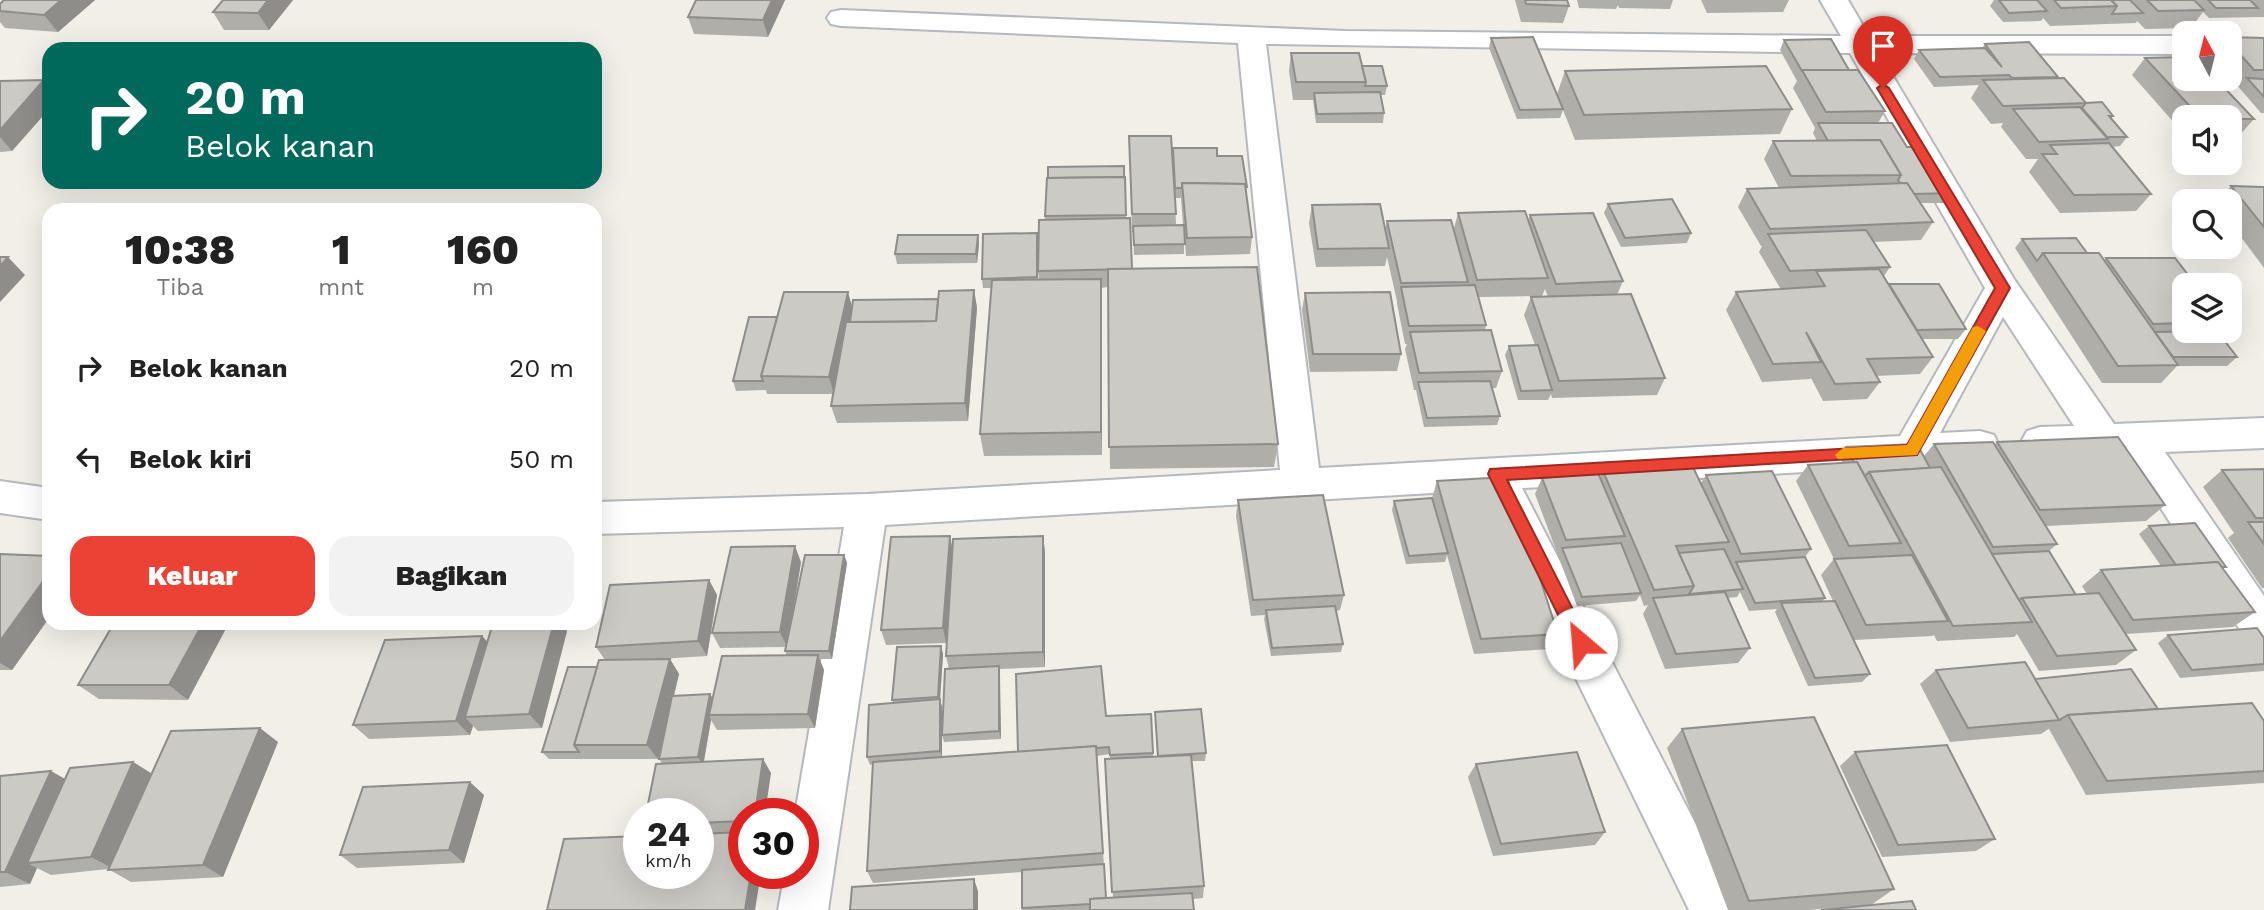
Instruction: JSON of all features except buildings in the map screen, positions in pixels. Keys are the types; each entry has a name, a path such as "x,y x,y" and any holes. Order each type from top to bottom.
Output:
{"street":[{"path":"1834,0 1856,43 2003,288 2264,631"},
{"path":"841,18 1373,40 2172,45"},
{"path":"1251,35 1301,484"},
{"path":"1912,451 2003,288"},
{"path":"602,518 867,510 2118,438 2264,433"},
{"path":"1496,474 1715,910"},
{"path":"0,497 42,504"},
{"path":"803,910 867,510"}],"slow traffic":[{"path":"1843,455 1912,451 1978,331"}],"route":[{"path":"1581,643 1496,474 1912,451 2003,288 1883,88"}]}
